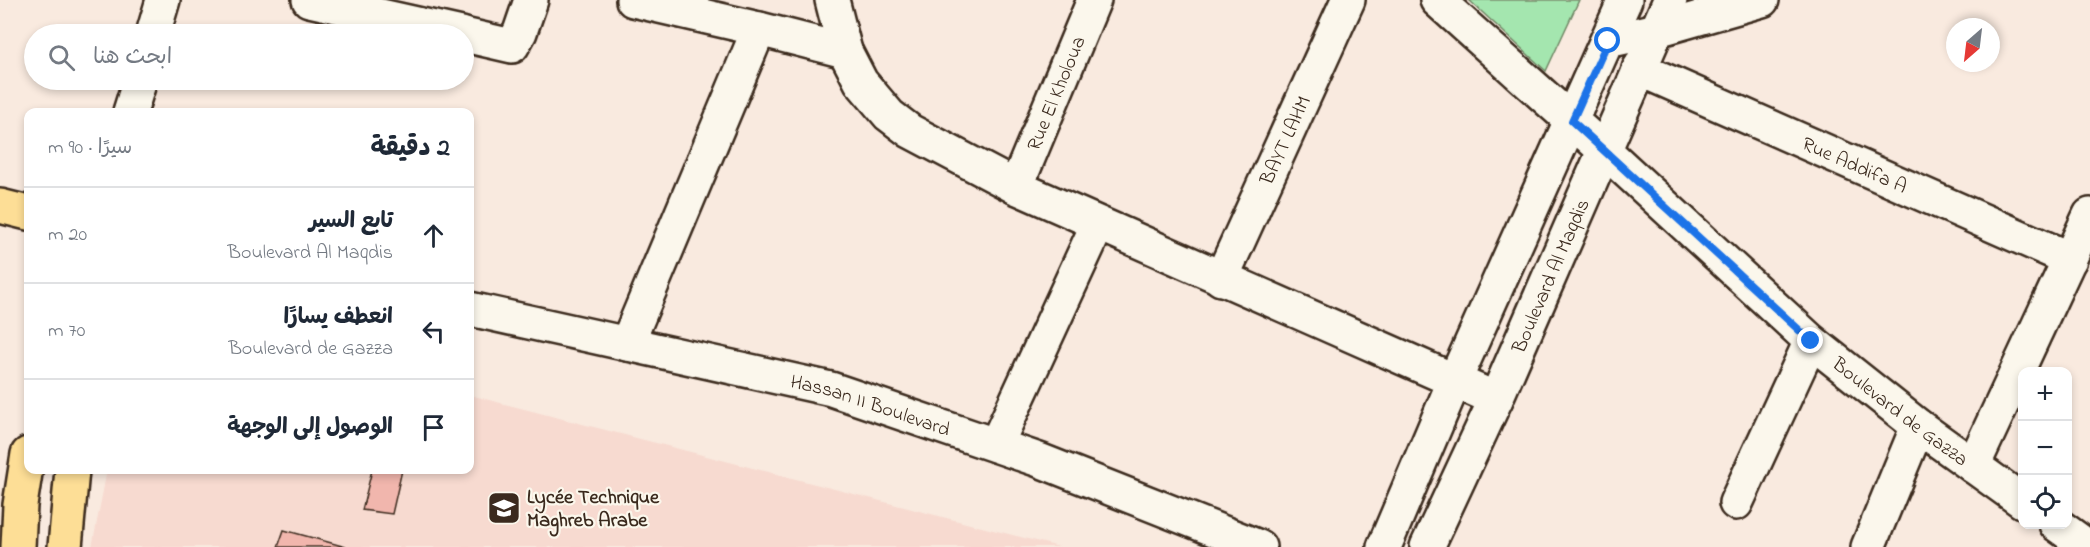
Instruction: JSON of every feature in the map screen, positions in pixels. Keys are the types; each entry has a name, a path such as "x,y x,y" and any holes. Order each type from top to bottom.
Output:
{"main road":[{"path":"0,206 24,212"},
{"path":"18,547 20,505 25,474"},
{"path":"64,547 72,474"}],"street":[{"path":"156,24 163,0"},
{"path":"309,0 415,24"},
{"path":"474,37 512,46 520,32 531,0"},
{"path":"633,0 845,51"},
{"path":"832,0 845,51 861,82 889,115 910,131 1016,187 1496,399"},
{"name":"Rue El Kholoua","path":"1016,187 1094,0"},
{"name":"BAYT LAHM","path":"1221,279 1348,0"},
{"name":"Boulevard de Gazza","path":"1437,0 1811,341 1918,426 2018,498"},
{"path":"1384,547 1454,381 1625,0"},
{"name":"Boulevard Al Maqdis","path":"1426,547 1496,399 1670,0"},
{"path":"1608,41 1657,30 1762,0"},
{"path":"627,344 759,29"},
{"name":"Rue Addifa A","path":"1640,69 2070,259"},
{"path":"131,108 137,90"},
{"path":"1972,466 2090,215"},
{"path":"996,445 1098,224"},
{"name":"Hassan II Boulevard","path":"474,310 831,390 1039,460 1259,547"},
{"path":"1736,504 1811,341"},
{"path":"1868,547 1918,426"},
{"path":"2062,529 2088,547"}],"shaded area":[{"name":"Lycée Technique Maghreb Arabe","path":"474,396 1059,547 92,547 106,474 474,474"}],"green space":[{"path":"1469,0 1579,0 1546,71"}],"building":[{"path":"371,474 401,474 392,514 362,510"},
{"path":"284,530 346,547 278,547"}],"place":[{"name":"Lycée Technique Maghreb Arabe","path":"504,508"}],"route":[{"path":"1608,41 1572,121 1811,341"}]}
